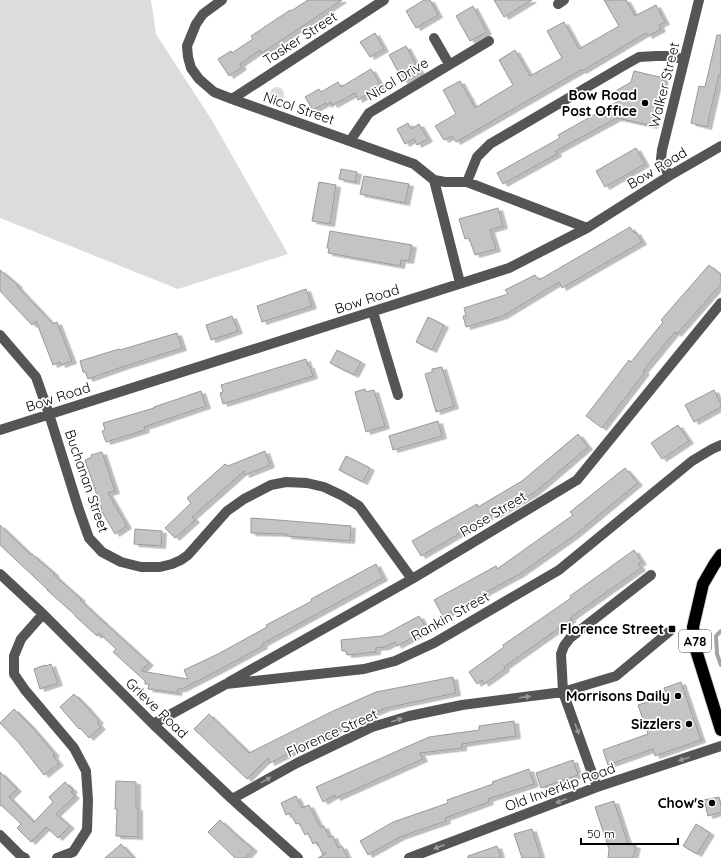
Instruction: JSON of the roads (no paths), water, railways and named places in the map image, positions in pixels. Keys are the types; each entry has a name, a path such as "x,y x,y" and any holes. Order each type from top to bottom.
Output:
{"highway":[{"name":"A78","path":"721,555 703,584 693,627 696,650 721,730"}],"street":[{"name":"Nicol Street","path":"222,0 203,14 196,24 187,46 191,68 199,80 214,92 414,164 434,180"},
{"name":"Tasker Street","path":"232,99 384,0"},
{"name":"Walker Street","path":"669,176 661,159 662,150 699,0"},
{"name":"Nicol Drive","path":"434,38 448,64"},
{"name":"Nicol Drive","path":"350,141 369,112 489,41"},
{"path":"467,182 477,157 490,144 623,66 640,57 672,56 684,60"},
{"name":"Bow Road","path":"0,430 509,268 587,228 669,176 721,146"},
{"path":"460,283 434,180 445,182 467,182 587,228"},
{"name":"Rose Street","path":"226,684 412,578 577,480 721,304"},
{"path":"373,312 398,395"},
{"name":"Buchanan Street","path":"0,335 36,376 89,538 102,552 121,562 141,567 160,567 172,564 188,555 227,511 244,499 271,485 286,482 324,487 359,506 412,578"},
{"name":"Rankin Street","path":"153,724 226,684 364,669 395,661 434,643 559,570 692,461 721,445"},
{"name":"Grieve Road","path":"0,574 43,614 153,724 232,799 298,858"},
{"path":"597,787 564,692 561,654 564,646 570,638 651,575"},
{"path":"43,614 21,640 14,656 14,674 25,690 74,748 86,771 88,800 87,830 73,852 57,858"},
{"name":"Florence Street","path":"232,799 297,763 372,727 409,716 462,705 564,692 616,676 670,632"},
{"name":"Old Inverkip Road","path":"410,858 597,787 721,746"},
{"path":"0,835 21,856 25,858"}],"waterway":[{"path":"721,631 716,636 717,654 721,665"}],"place":[{"name":"Bow Road Post Office","path":"645,103"},
{"name":"Florence Street","path":"672,629"},
{"name":"Morrisons Daily","path":"678,696"},
{"name":"Sizzlers","path":"689,724"},
{"name":"Chow's","path":"712,803"}]}
